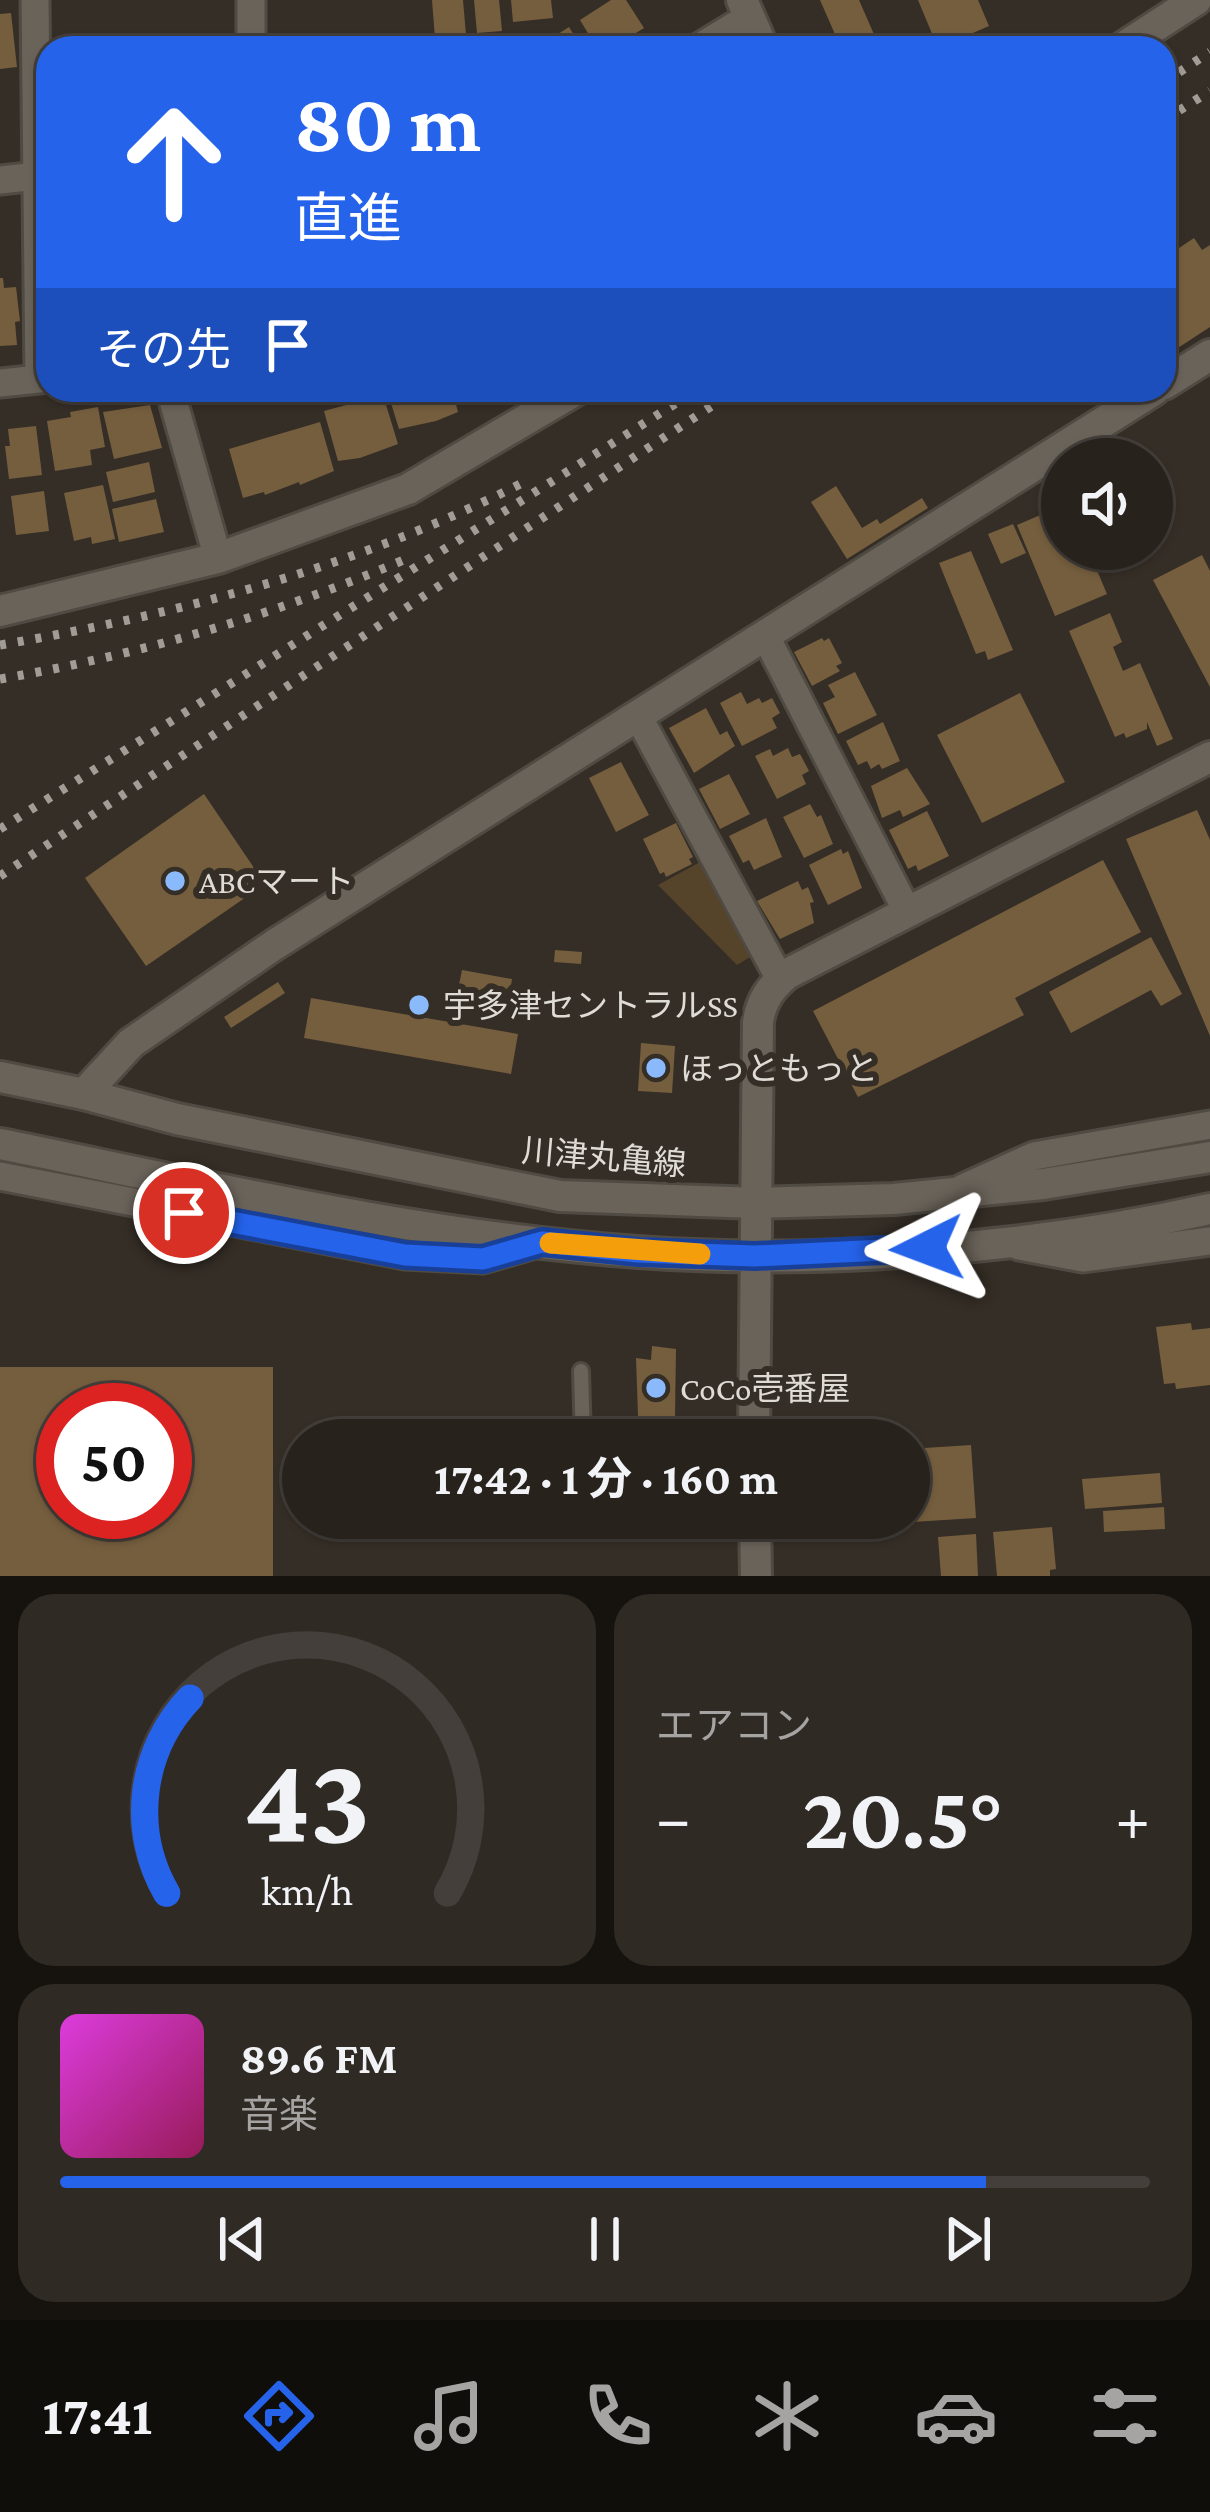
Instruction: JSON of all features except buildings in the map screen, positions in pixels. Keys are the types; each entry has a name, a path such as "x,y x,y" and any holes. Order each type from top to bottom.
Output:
{"street":[{"path":"35,0 36,88"},
{"path":"251,0 251,36"},
{"path":"1140,36 1196,0"},
{"path":"712,36 746,8 758,36"},
{"path":"0,180 36,176"},
{"path":"1176,376 1210,355"},
{"path":"0,383 36,379"},
{"path":"173,402 218,558"},
{"path":"0,611 218,558 408,489 556,402"},
{"path":"84,1094 131,1043 274,945 1135,402"},
{"path":"765,635 908,913"},
{"path":"638,716 780,980"},
{"path":"754,1419 758,1022 765,998 780,980 1210,757"},
{"name":"川津丸亀線","path":"0,1077 177,1119 560,1196 757,1202 949,1194 1210,1157"},
{"path":"949,1194 1034,1156 1210,1125"},
{"path":"0,1144 305,1205 638,1252 755,1256 899,1250 1147,1222 1210,1209"},
{"path":"0,1175 405,1255 483,1259 542,1242"},
{"path":"995,1241 1083,1258 1210,1241"},
{"path":"755,1539 756,1576"}],"lane":[{"path":"581,1371 582,1419"}],"shaded area":[{"path":"700,862 750,957 737,965 658,885"}],"railway":[{"path":"1176,74 1210,52"},
{"path":"1176,112 1210,91"},
{"path":"0,829 678,402"},
{"path":"0,876 718,402"},
{"path":"0,645 137,618 272,582 404,536 530,479"},
{"path":"0,679 207,631 406,559"}],"slow traffic":[{"path":"550,1243 700,1254"}],"place":[{"name":"ABCマート","path":"175,881"},
{"name":"宇多津セントラルSS","path":"419,1005"},
{"name":"ほっともっと","path":"656,1068"},
{"name":"CoCo壱番屋","path":"656,1388"}],"route":[{"path":"184,1213 405,1255 483,1259 542,1242 638,1252 755,1256 927,1248"}]}
